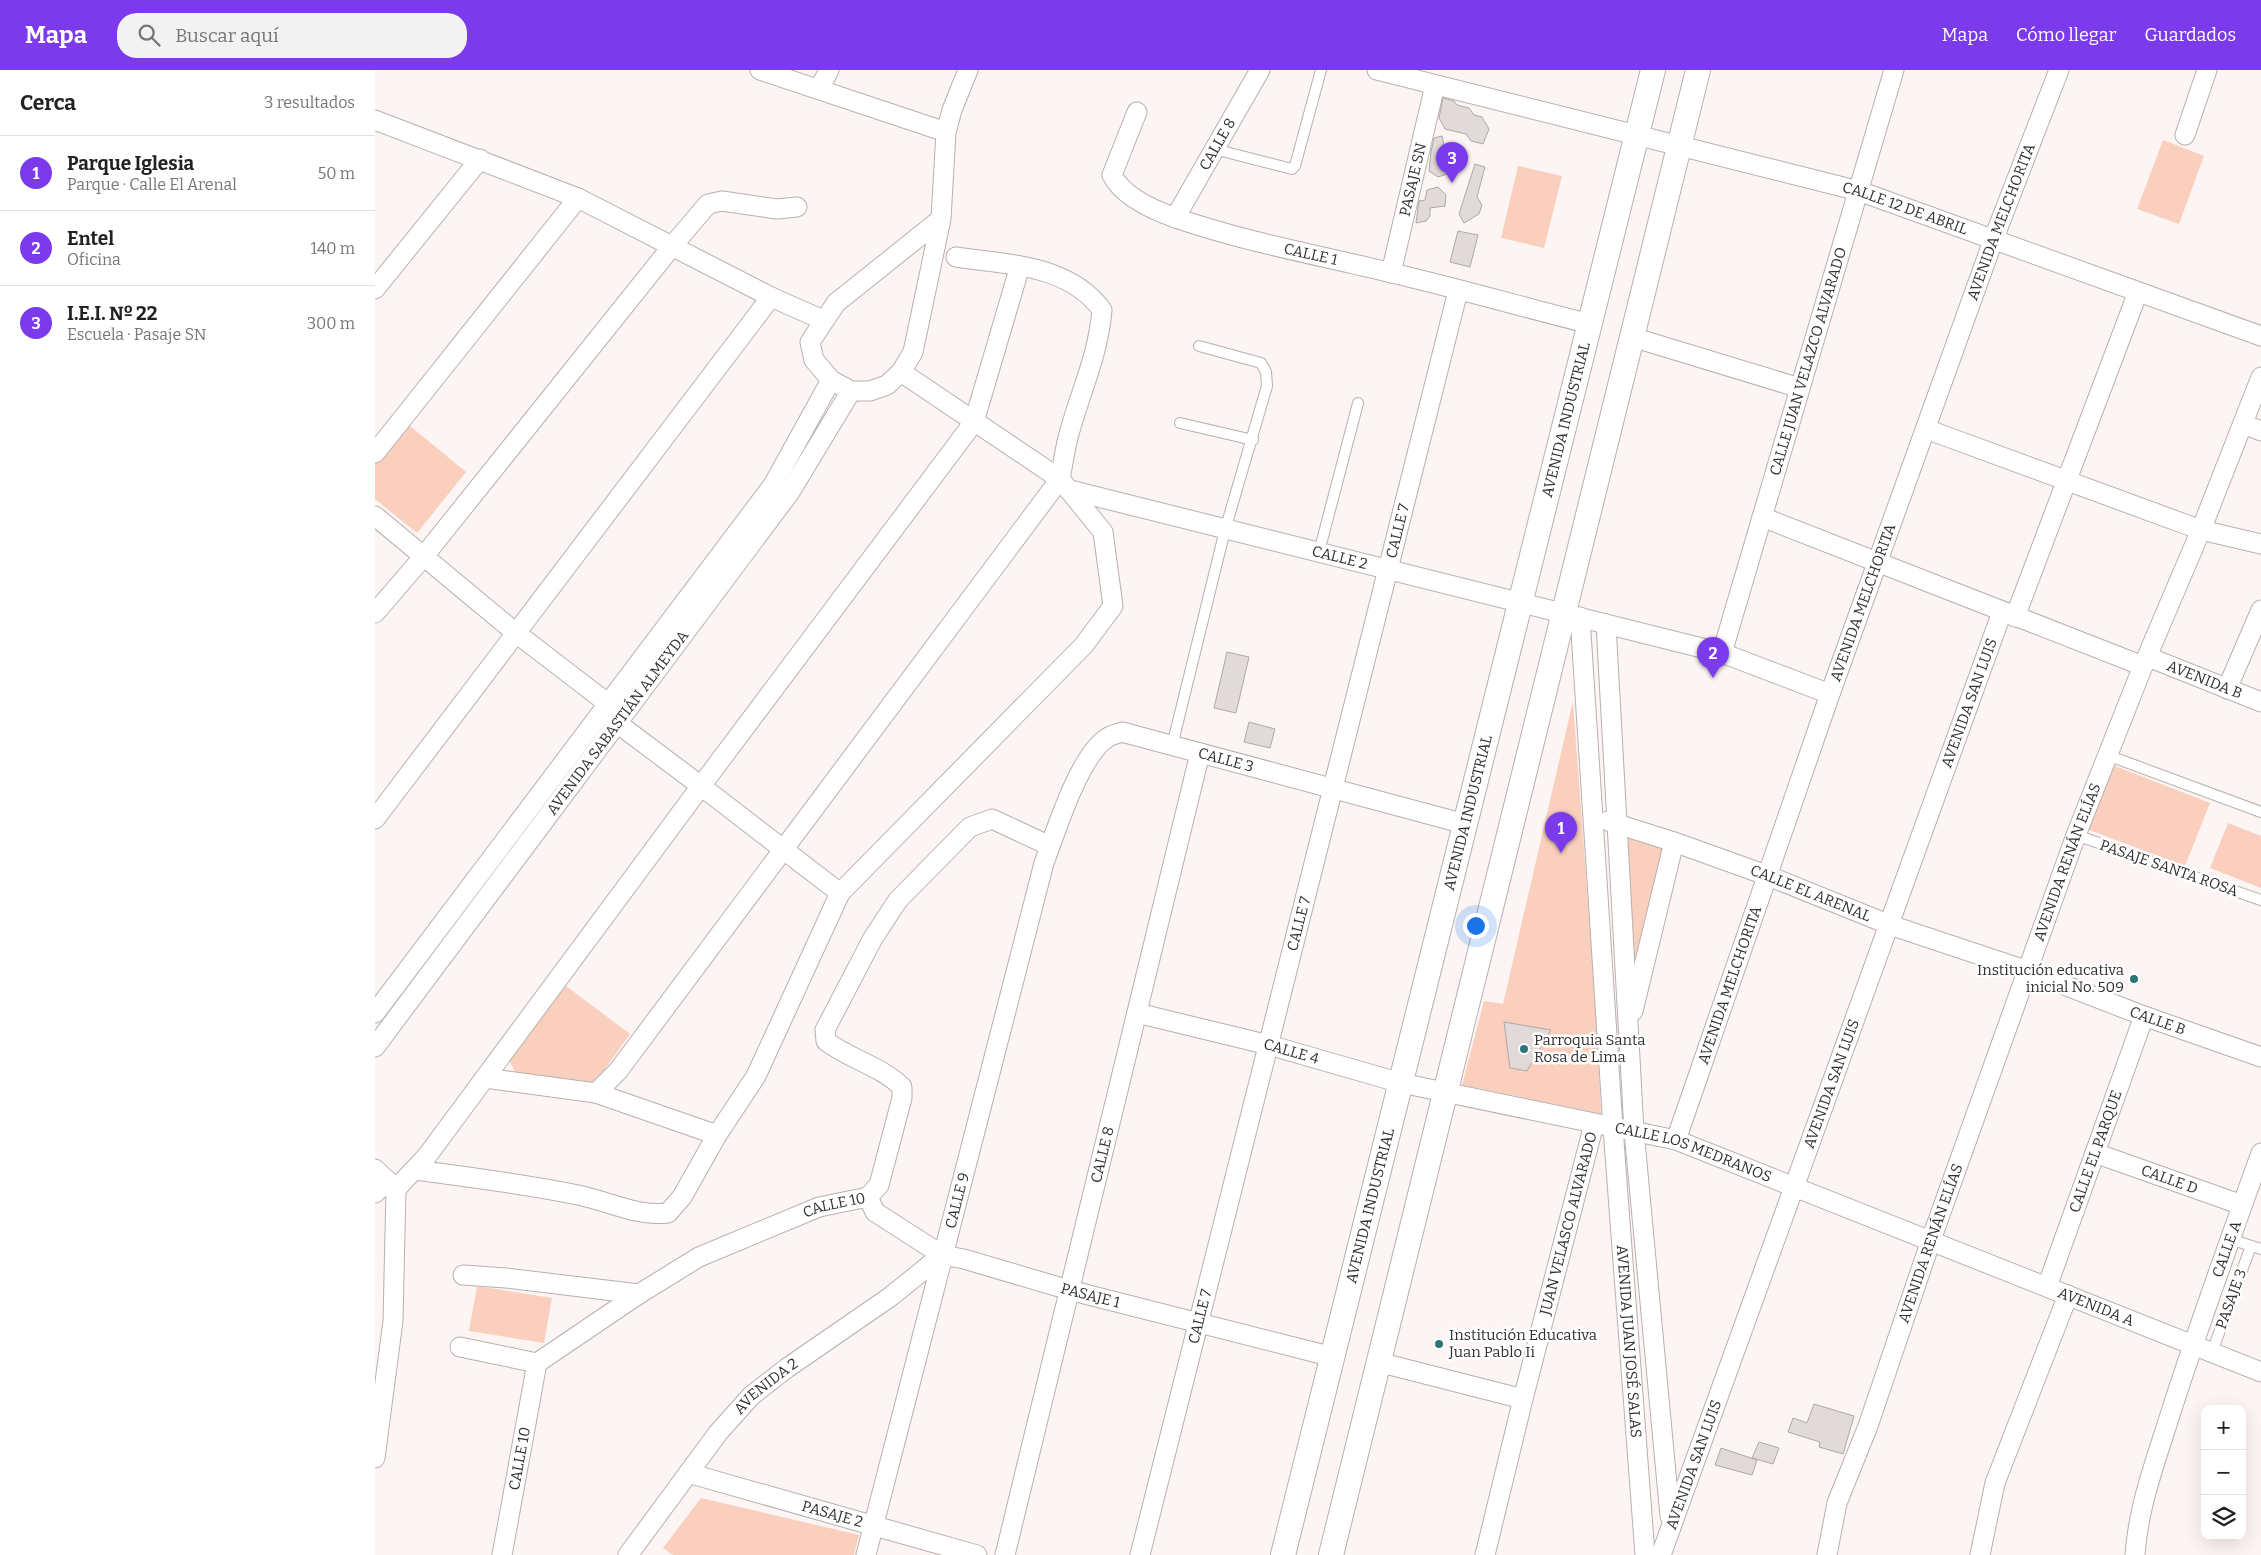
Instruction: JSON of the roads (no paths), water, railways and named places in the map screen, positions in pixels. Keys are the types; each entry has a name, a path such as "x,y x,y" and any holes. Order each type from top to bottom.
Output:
{"street":[{"path":"760,70 946,132"},
{"path":"819,89 829,70"},
{"path":"941,219 836,303 823,320 810,342 814,360 831,380 851,391 870,391 887,385 901,372 913,352 929,267 941,219 946,132 952,110 968,70"},
{"name":"CALLE 8","path":"1175,218 1260,70"},
{"name":"CALLE 12 DE ABRIL","path":"1377,70 1859,191 1994,238 2261,336"},
{"name":"AVENIDA INDUSTRIAL","path":"1331,1555 1445,1092 1572,615 1632,337 1658,140 1653,70"},
{"name":"AVENIDA INDUSTRIAL","path":"1283,1555 1590,324 1658,140 1698,70"},
{"name":"CALLE JUAN VELAZCO ALVARADO","path":"1722,653 1894,70"},
{"name":"AVENIDA MELCHORITA","path":"1676,1140 1766,875 1877,562 1994,238 2059,70"},
{"path":"2185,135 2207,70"},
{"name":"PASAJE SN","path":"1391,272 1435,85"},
{"name":"CALLE 1","path":"1137,112 1112,175 1116,184 1134,199 1175,218 1284,248 1391,272 1590,324"},
{"path":"375,120 577,198 673,245 771,297 823,320"},
{"path":"375,289 480,159"},
{"path":"375,453 577,198"},
{"path":"375,613 424,556 708,204 722,201 777,209 797,207"},
{"path":"903,248 929,267"},
{"path":"596,1092 618,1071 784,850 1065,485 1069,434 1089,376 1100,332 1102,310 1092,296 1071,281 1047,272 1020,266 956,257"},
{"path":"415,1170 973,422 1020,266"},
{"name":"CALLE 7","path":"1140,1555 1458,291"},
{"name":"AVENIDA SAN LUIS","path":"1661,1555 1671,1523 1890,925 2008,615 2068,480 2138,292"},
{"path":"375,818 771,297"},
{"path":"1632,337 1800,388"},
{"path":"375,1457 393,1320 384,1183 415,1170 517,1182 595,1198 651,1215 668,1213 682,1197 717,1136 756,1076 840,893 1084,644 1113,606 1103,532 1065,485 901,372"},
{"name":"AVENIDA RENÁN ELÍAS","path":"1827,1555 1837,1503 1868,1426 1931,1240 2077,835 2107,755 2201,530 2261,377"},
{"name":"AVENIDA SABASTIÁN ALMEYDA","path":"375,1013 773,485 831,380"},
{"name":"AVENIDA SABASTIÁN ALMEYDA","path":"375,1047 790,492 851,391"},
{"path":"2243,424 2261,431"},
{"path":"1926,429 2201,530 2261,544"},
{"name":"CALLE 2","path":"1065,485 1225,530 1389,569 1722,653 1830,694"},
{"path":"375,516 516,633 608,704 621,719 701,786 840,893"},
{"name":"AVENIDA B","path":"1762,517 2008,615 2261,702"},
{"path":"2227,689 2260,613"},
{"name":"AVENIDA JUAN JOSÉ SALAS","path":"1572,615 1592,816 1603,1126 1629,1324 1645,1555"},
{"name":"AVENIDA JUAN JOSÉ SALAS","path":"1607,624 1634,1131 1653,1321 1671,1523 1672,1555"},
{"name":"CALLE 3","path":"1051,846 1064,809 1084,766 1096,749 1107,738 1122,732 1465,824"},
{"name":"CALLE 8","path":"1005,1555 1200,753"},
{"name":"CALLE EL ARENAL","path":"1592,816 1674,842 1766,875 1890,925 2028,971"},
{"name":"CALLE 10","path":"502,1555 537,1363 639,1294 699,1258 819,1207 868,1197 879,1185 902,1098 902,1087 894,1079 837,1049 826,1041 825,1030 873,938 898,900 970,827 992,819 1051,846"},
{"path":"1628,1029 1674,842"},
{"name":"CALLE 9","path":"866,1555 942,1255 1051,846"},
{"name":"CALLE B","path":"2028,971 2144,1016 2261,1058"},
{"name":"CALLE 4","path":"1137,1013 1269,1045 1401,1083 1445,1092"},
{"name":"CALLE EL PARQUE","path":"2047,1287 2144,1016"},
{"path":"485,1078 596,1092 717,1136"},
{"name":"CALLE LOS MEDRANOS","path":"1445,1092 1676,1140 1931,1240"},
{"name":"JUAN VELASCO ALVARADO","path":"1485,1555 1523,1399 1603,1126"},
{"name":"CALLE D","path":"2095,1153 2242,1206"},
{"name":"CALLE A","path":"2135,1555 2138,1527 2151,1476 2193,1345 2260,1156"},
{"name":"PASAJE 1","path":"868,1197 875,1212 942,1255 965,1259 1069,1290 1333,1357"},
{"name":"AVENIDA A","path":"1931,1240 2261,1372"},
{"name":"AVENIDA 2","path":"628,1555 718,1433 751,1396 787,1368 890,1297 942,1255"},
{"path":"463,1275 506,1278 639,1294"},
{"path":"1980,1555 1995,1483 2068,1295"},
{"path":"375,1336 393,1320"},
{"path":"1629,1324 1653,1321"},
{"path":"460,1347 537,1363"},
{"path":"1379,1362 1523,1399"},
{"name":"PASAJE 2","path":"688,1474 977,1555"}],"lane":[{"path":"1214,149 1292,169 1295,166 1321,70"},
{"path":"1172,746 1225,530 1253,440 1267,386 1266,372 1261,363 1199,346"},
{"path":"1319,552 1358,403"},
{"path":"1180,423 1253,440"},
{"path":"2107,755 2261,812"},
{"name":"PASAJE SANTA ROSA","path":"2077,835 2261,900"},
{"path":"2230,1239 2261,1249"},
{"name":"PASAJE 3","path":"2212,1352 2251,1246"}],"place":[{"name":"I.E.I. Nº 22","path":"1452,183"},
{"name":"Entel","path":"1713,678"},
{"name":"Parque Iglesia","path":"1561,853"},
{"name":"Institución educativa inicial No. 509","path":"2134,979"},
{"name":"Parroquia Santa Rosa de Lima","path":"1524,1049"},
{"name":"Institución Educativa Juan Pablo Ii","path":"1439,1344"}]}
